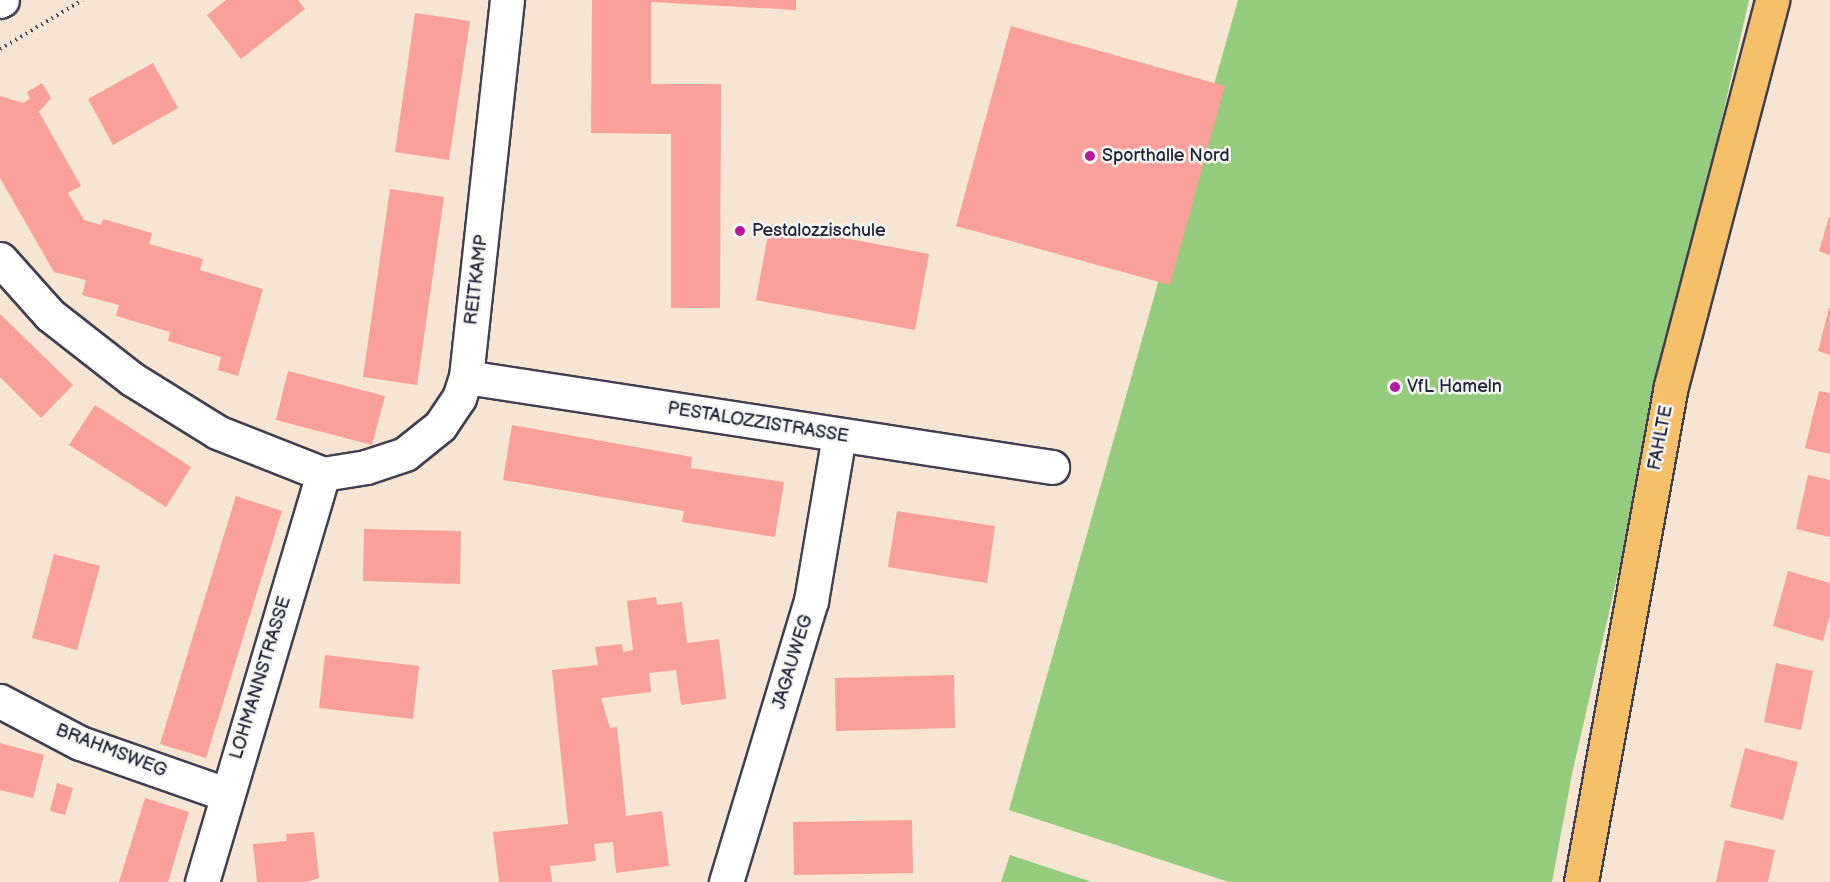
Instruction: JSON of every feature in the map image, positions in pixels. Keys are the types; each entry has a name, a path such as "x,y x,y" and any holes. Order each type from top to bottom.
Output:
{"main road":[{"name":"FAHLTE","path":"1581,882 1671,386 1772,0"}],"street":[{"name":"REITKAMP","path":"323,474 366,467 405,454 440,426 459,398 466,377 507,0"},
{"path":"0,259 50,315 132,379 217,432 323,474"},
{"name":"PESTALOZZISTRASSE","path":"466,377 1052,467"},
{"name":"JAGAUWEG","path":"726,882 811,601 839,436"},
{"name":"LOHMANNSTRASSE","path":"202,882 226,794 323,474"},
{"name":"BRAHMSWEG","path":"0,700 80,743 226,794"}],"path":[{"path":"0,49 83,0"}],"green space":[{"name":"VfL Hameln","path":"1238,0 1749,0 1572,774 1552,882 1229,882 1009,810"},
{"path":"1010,855 1092,882 1001,882"}],"building":[{"path":"226,0 298,0 305,9 241,59 207,15"},
{"path":"592,0 796,0 796,10 651,2 651,84 721,84 720,308 671,308 671,134 591,133"},
{"path":"415,13 470,21 449,160 395,152"},
{"name":"Sporthalle Nord","path":"1011,26 1225,86 1170,285 956,226"},
{"path":"153,63 178,108 113,145 88,99"},
{"path":"42,83 51,98 39,112 81,186 68,193 84,220 101,225 103,219 152,233 149,244 203,259 200,270 263,289 238,376 218,370 221,357 168,341 170,332 116,316 119,305 82,295 86,280 54,272 0,178 0,96 23,103 30,99 27,92"},
{"path":"390,189 444,197 417,385 363,377"},
{"path":"1830,217 1830,255 1819,251"},
{"path":"770,224 929,254 915,330 756,300"},
{"path":"1830,308 1830,355 1818,351"},
{"path":"0,314 73,385 41,418 0,377"},
{"path":"288,371 385,396 372,445 276,420"},
{"path":"1819,391 1830,393 1830,454 1805,448"},
{"path":"95,405 191,467 166,507 69,445"},
{"path":"512,425 692,457 691,468 784,482 775,537 682,522 684,511 503,480"},
{"path":"1808,475 1830,480 1830,537 1796,529"},
{"path":"236,496 282,511 206,758 160,744"},
{"path":"897,511 995,526 987,583 888,567"},
{"path":"364,529 461,531 460,584 363,581"},
{"path":"54,554 100,566 77,650 32,638"},
{"path":"1788,571 1830,583 1830,615 1823,641 1773,626"},
{"path":"656,597 657,605 682,602 687,643 719,639 726,699 681,705 676,670 649,673 651,692 601,698 610,728 617,727 626,816 662,811 669,866 616,873 613,842 594,844 596,861 550,866 552,882 499,882 493,832 568,824 552,670 598,665 595,647 622,644 623,652 633,650 627,601"},
{"path":"325,655 419,666 413,719 319,708"},
{"path":"1776,663 1813,671 1801,730 1764,722"},
{"path":"954,675 955,728 836,731 835,678"},
{"path":"0,743 44,755 33,798 0,790"},
{"path":"1745,748 1798,762 1783,820 1730,807"},
{"path":"57,783 73,788 65,815 50,811"},
{"path":"145,798 189,812 168,882 119,882"},
{"path":"912,820 913,873 794,875 793,822"},
{"path":"314,832 319,878 306,882 257,882 253,844 287,841 286,834"},
{"path":"1725,840 1775,850 1768,882 1716,882"}],"place":[{"name":"Sporthalle Nord","path":"1090,156"},
{"name":"Pestalozzischule","path":"740,231"},
{"name":"VfL Hameln","path":"1395,387"}]}
